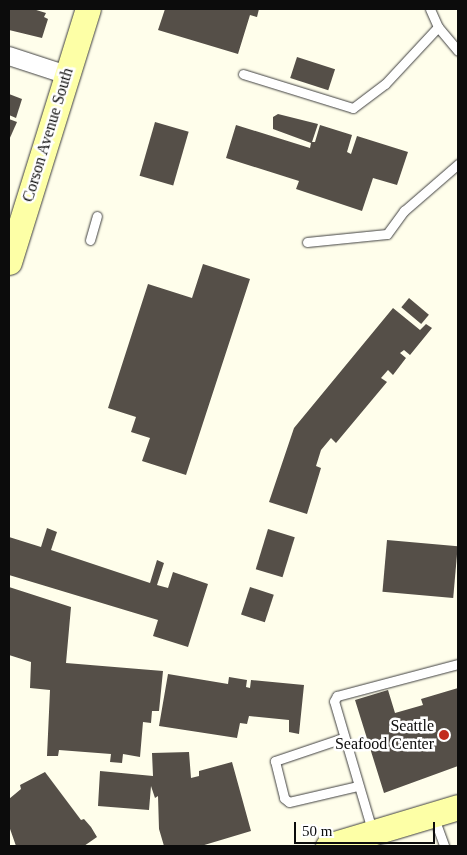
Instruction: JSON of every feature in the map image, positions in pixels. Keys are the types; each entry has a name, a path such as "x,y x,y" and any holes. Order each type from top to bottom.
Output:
{"street":[{"name":"Corson Avenue South","path":"9,262 88,9"},
{"path":"9,56 67,75"},
{"path":"328,846 458,807"}],"lane":[{"path":"430,9 438,27 458,51"},
{"path":"243,74 353,108 385,84 438,27"},
{"path":"307,242 387,234 404,211 458,164"},
{"path":"90,240 97,216"},
{"path":"373,833 333,706 337,696 458,664"},
{"path":"343,738 275,761 284,798 289,802 358,786"},
{"path":"433,815 444,846"}],"building":[{"path":"9,9 33,9 46,13 44,17 48,19 42,38 9,30"},
{"path":"165,9 259,9 257,17 250,15 238,54 158,30"},
{"path":"297,57 335,69 328,90 290,78"},
{"path":"9,94 22,99 16,118 9,115"},
{"path":"278,114 318,124 312,142 315,142 320,125 352,135 347,152 351,154 357,136 408,152 397,185 373,178 362,211 296,189 299,181 226,158 236,125 310,148 311,143 273,129 273,117"},
{"path":"9,119 17,122 9,140"},
{"path":"155,122 189,132 173,185 140,176"},
{"path":"203,264 250,279 186,475 142,461 150,438 131,432 136,417 108,408 148,284 192,298"},
{"path":"409,298 429,315 421,324 401,307"},
{"path":"393,308 420,330 426,324 432,328 410,355 404,350 400,353 406,358 393,375 388,370 381,378 387,382 336,443 331,438 321,450 316,466 321,468 307,514 269,502 294,428"},
{"path":"47,528 57,532 51,550 150,583 157,560 164,563 157,585 168,588 173,572 208,584 188,647 153,636 158,620 9,575 9,537 41,547"},
{"path":"268,529 295,537 282,577 256,569"},
{"path":"387,540 458,546 453,598 382,592"},
{"path":"9,587 71,607 66,663 163,671 159,711 152,711 151,723 143,722 140,757 123,754 122,763 110,762 111,754 59,750 58,756 47,756 50,690 30,688 31,662 9,655"},
{"path":"250,587 274,595 265,622 241,615"},
{"path":"168,674 228,684 229,677 247,680 246,687 250,688 251,680 304,685 299,734 289,732 289,720 249,716 247,724 240,723 237,738 159,726"},
{"path":"458,688 458,766 384,793 355,700 388,690 395,713 423,705 421,699"},
{"path":"189,752 191,778 199,776 199,771 232,762 251,831 201,846 164,846 159,829 158,796 155,798 151,786 149,810 98,806 100,771 153,776 152,753"},
{"path":"45,772 81,820 84,819 97,837 84,846 16,846 9,826 9,799 21,789 20,785"}],"place":[{"name":"Seattle Seafood Center","path":"444,735"}]}
